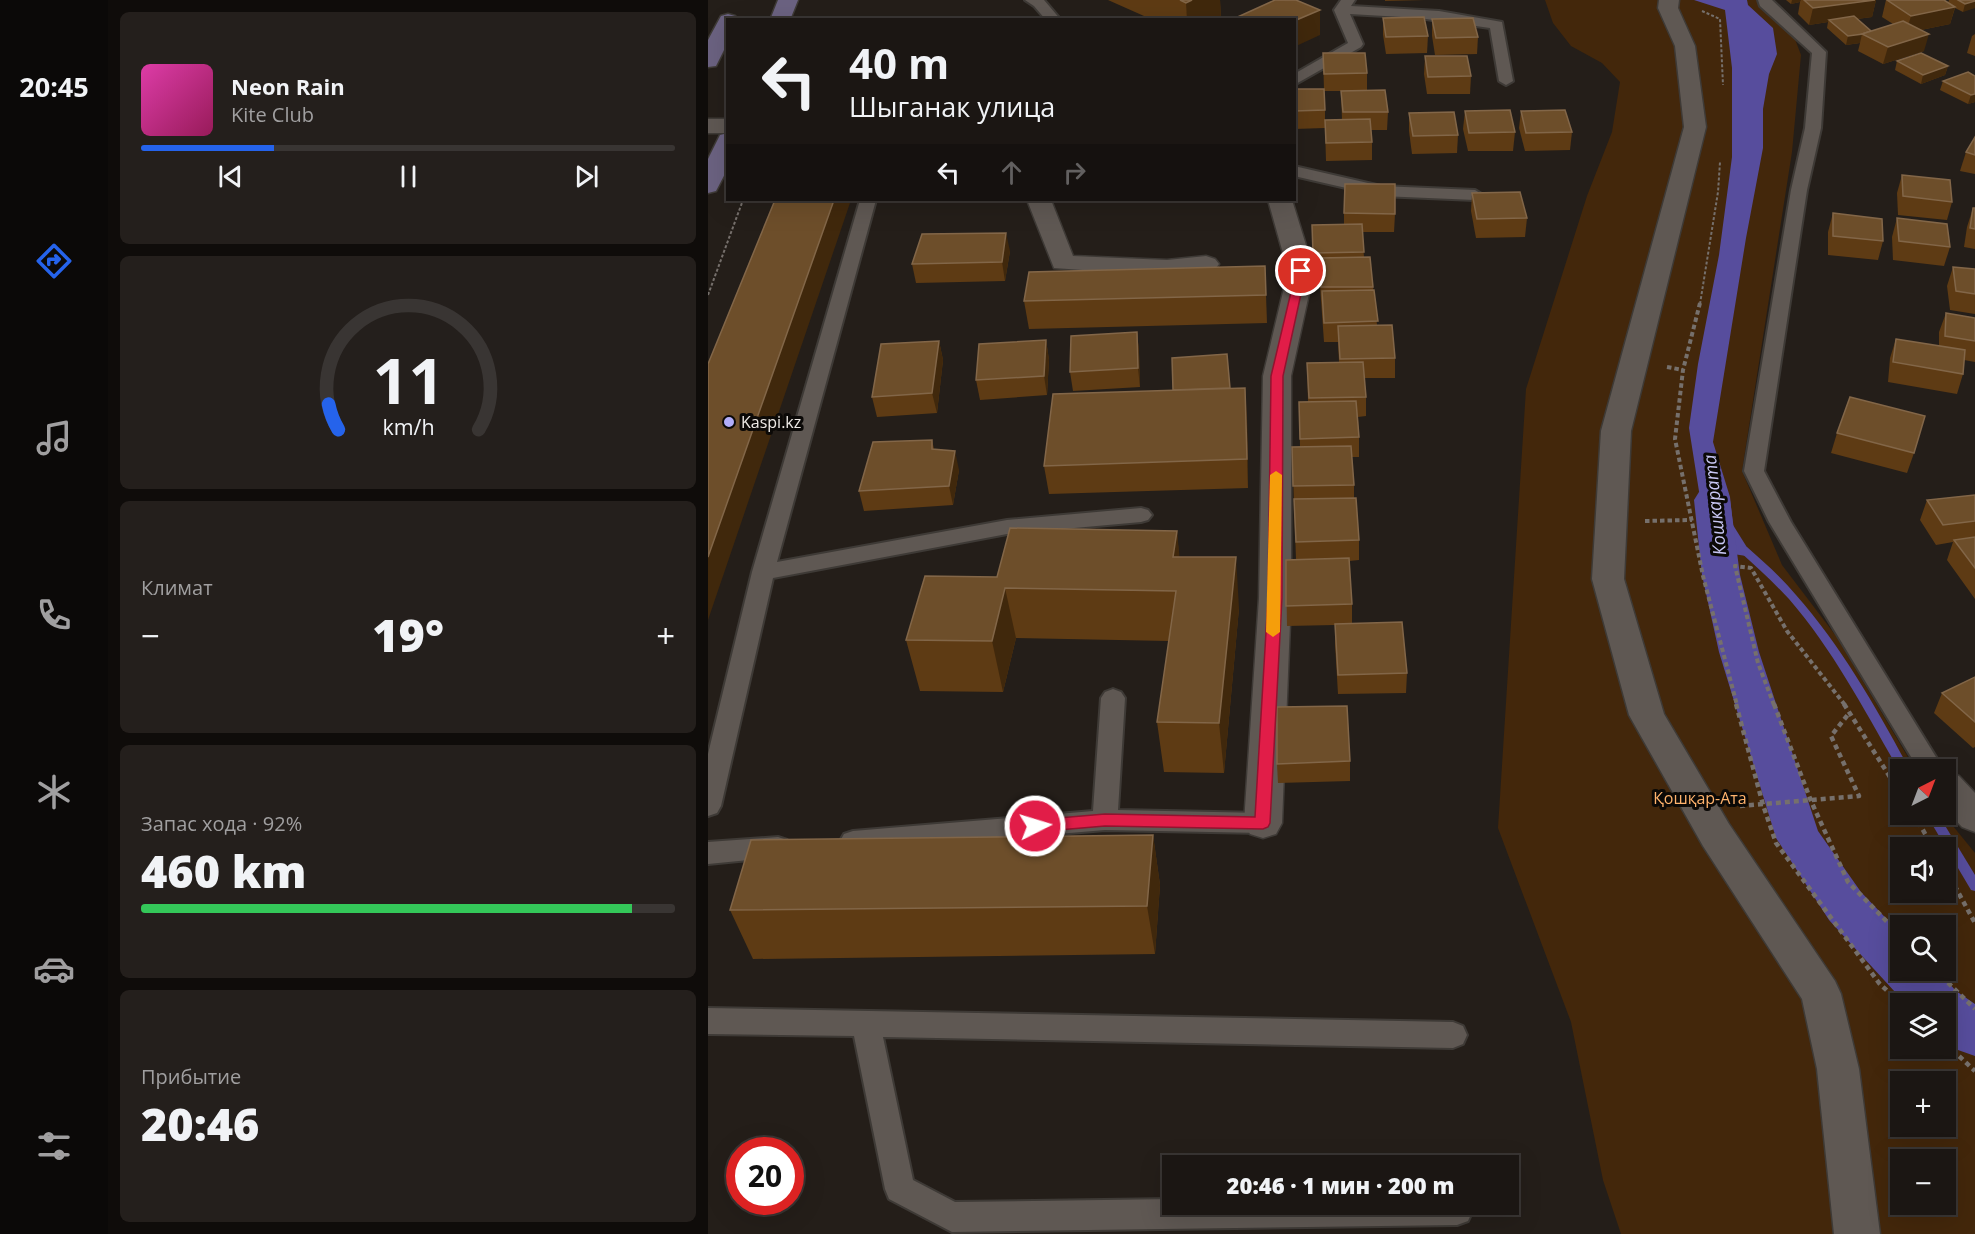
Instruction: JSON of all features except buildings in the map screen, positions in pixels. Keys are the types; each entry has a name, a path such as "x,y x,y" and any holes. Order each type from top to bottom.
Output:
{"main road":[{"path":"729,18 737,0"},
{"path":"781,18 788,0"},
{"path":"708,61 726,24"},
{"path":"708,186 726,145"}],"street":[{"path":"1669,0 1668,8 1685,46 1695,127 1616,431 1608,579 1647,714 1716,835 1821,994 1838,1069 1857,1234"},
{"path":"708,126 726,126"},
{"path":"1039,201 1063,263 1167,268 1206,264"},
{"path":"1263,823 1275,598 1277,376 1301,271 1280,201"},
{"path":"1956,797 1975,817"}],"lane":[{"path":"1032,0 1039,3 1052,18"},
{"path":"1765,0 1765,3 1819,52 1813,128 1799,190 1754,471 1780,522 1925,759"},
{"path":"1296,80 1356,44 1345,5 1459,16 1497,25 1506,81"},
{"path":"1296,171 1381,191 1475,195"},
{"path":"708,806 763,572 868,201"},
{"path":"763,572 1007,527 1141,515"},
{"path":"1105,820 1113,698"},
{"path":"708,853 1105,820 1263,823"},
{"path":"708,1021 1454,1035"},
{"path":"866,1024 900,1189 952,1217 1162,1214"}],"path":[{"path":"1721,38 1723,90"},
{"path":"1720,158 1718,192 1700,304 1683,370 1675,439 1703,576 1763,804 1776,843 1879,984 1890,994"},
{"path":"708,295 743,201"},
{"path":"1611,521 1692,520"},
{"path":"1890,777 1850,712 1787,631 1751,568 1735,566 1758,663 1811,801 1848,882 1890,925"},
{"path":"1763,804 1859,796 1831,735 1850,712"},
{"path":"1956,888 1975,923"},
{"path":"1946,981 1975,1009"},
{"path":"1956,1053 1975,1071"}],"green space":[{"name":"Қошқар-Ата","path":"1545,0 1765,0 1792,31 1801,55 1792,152 1742,471 1782,565 1836,636 1909,759 1890,759 1890,825 1952,825 1975,853 1975,1234 1621,1234 1603,1180 1571,1022 1498,828 1526,389 1587,196 1612,132 1620,82 1602,63 1571,46 1553,23"}],"water":[{"path":"1694,0 1747,0 1748,5 1773,28 1777,54 1769,74 1763,109 1763,148 1713,442 1730,497 1733,525 1753,557 1713,551 1701,504 1689,428 1698,364 1719,255 1732,157 1732,68 1725,10"}],"waterway":[{"name":"Кошкарата","path":"1712,500 1721,575 1739,652 1798,838 1845,906 1890,954"},
{"path":"1743,549 1769,572 1814,624 1852,680 1899,759"},
{"path":"1939,825 1975,886"},
{"name":"Кошкарата","path":"1916,981 1927,993"},
{"name":"Кошкарата","path":"1956,1018 1975,1034"}],"slow traffic":[{"path":"1273,632 1276,475"}],"place":[{"name":"Kaspi.kz","path":"729,422"}],"route":[{"path":"1035,826 1105,820 1263,823 1275,598 1277,376 1301,271"}]}
